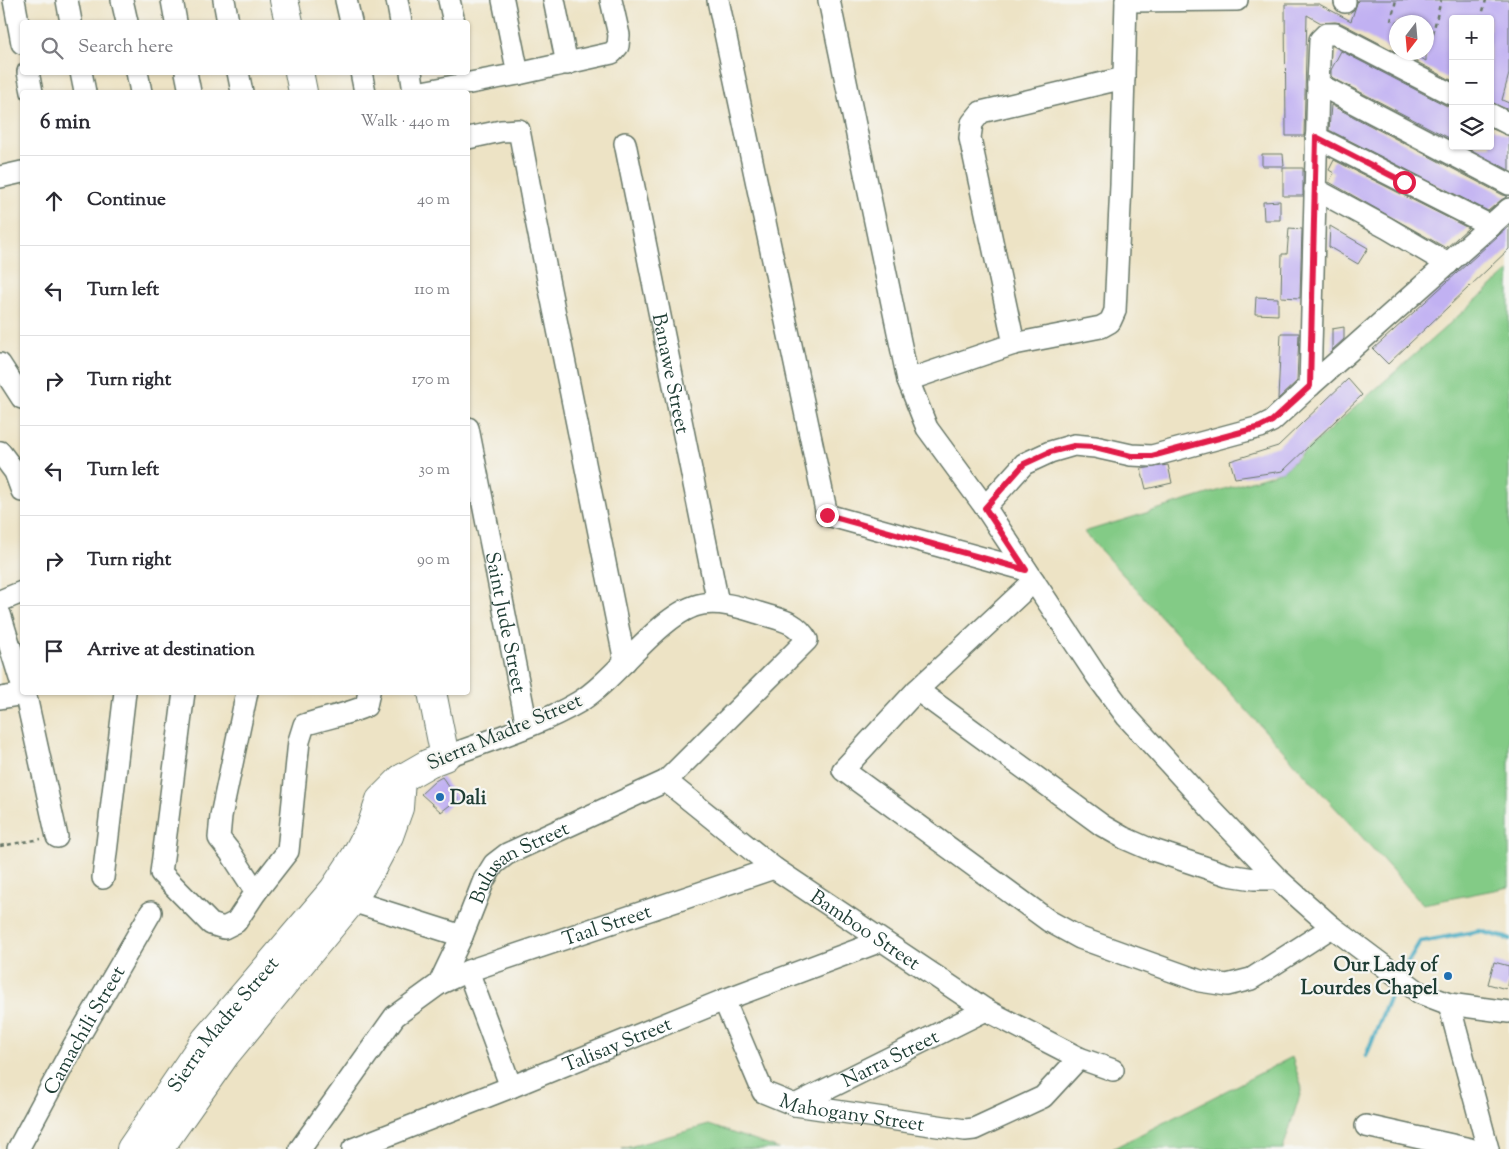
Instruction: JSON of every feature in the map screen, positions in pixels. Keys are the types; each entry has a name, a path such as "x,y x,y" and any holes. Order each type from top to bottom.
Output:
{"main road":[{"path":"284,0 289,20"},
{"path":"300,75 303,90"},
{"path":"433,695 445,756"},
{"name":"Sierra Madre Street","path":"159,1149 226,1054 271,981 359,850 371,827 380,800 401,779 445,756"},
{"name":"Sierra Madre Street","path":"131,1149 206,1039 271,981 352,901 389,836 399,808 401,779"}],"street":[{"path":"14,0 20,32"},
{"path":"67,0 71,20"},
{"path":"122,0 127,20"},
{"path":"172,0 176,20"},
{"path":"224,0 228,20"},
{"path":"346,0 350,20"},
{"path":"397,0 401,20"},
{"path":"449,0 454,20"},
{"path":"503,0 518,74"},
{"path":"554,0 567,64"},
{"path":"428,90 465,78 518,74 612,53 618,46 619,35 611,0"},
{"path":"718,0 827,515 1030,575"},
{"path":"829,0 908,380 927,428 985,508 1096,675 1127,717 1278,879 1332,927 1420,993 1449,1004 1509,1012"},
{"path":"908,380 1014,344 1101,328 1110,322 1115,311 1121,185 1126,1 1237,0"},
{"path":"1310,386 1320,40 1326,34 1335,34 1449,93"},
{"path":"29,75 32,90"},
{"path":"82,75 85,90"},
{"path":"138,75 141,90"},
{"path":"187,75 190,90"},
{"path":"239,75 242,90"},
{"path":"362,75 365,90"},
{"path":"411,75 414,90"},
{"path":"1014,344 970,138 972,123 980,112 1124,78"},
{"path":"1318,84 1509,184"},
{"path":"1494,116 1509,124"},
{"path":"470,138 501,131 519,130 534,215 625,662"},
{"path":"1316,137 1491,226"},
{"name":"Banawe Street","path":"625,144 718,603"},
{"path":"0,177 20,172"},
{"path":"1315,189 1448,264"},
{"path":"985,508 1024,464 1050,452 1074,446 1095,447 1131,456 1152,456 1260,427 1272,421 1509,209"},
{"path":"0,364 20,395"},
{"name":"Saint Jude Street","path":"470,438 527,726"},
{"path":"0,452 15,472 20,486"},
{"path":"1030,575 917,690 843,770 1049,921 1080,938 1200,981 1227,986 1252,979 1332,927"},
{"path":"0,601 20,593"},
{"name":"Sierra Madre Street","path":"445,756 527,726 580,702 604,684 670,620 686,610 703,604 718,603 791,623 801,630 807,640"},
{"path":"0,614 20,677"},
{"name":"Bulusan Street","path":"300,1149 395,1016 439,984 462,936 484,880 494,864 507,854 666,781 807,640"},
{"path":"917,690 1103,826 1124,838 1228,875 1254,879 1278,879"},
{"path":"0,698 20,691"},
{"path":"25,695 58,837"},
{"path":"103,878 125,695"},
{"path":"184,695 161,873 211,924 224,928 236,922 256,892 288,851 299,741 304,725 352,712 366,706 368,695"},
{"path":"246,695 221,816 219,838 256,892"},
{"name":"Bamboo Street","path":"666,781 774,868 986,1010 1079,1058 1112,1070"},
{"name":"Taal Street","path":"439,984 468,971 774,868"},
{"path":"352,901 462,936"},
{"name":"Camachili Street","path":"18,1149 74,1045 151,912"},
{"name":"Talisay Street","path":"352,1149 724,1000 881,940"},
{"path":"468,971 510,1087"},
{"name":"Mahogany Street","path":"724,1000 763,1092 795,1105 965,1130 974,1129 1042,1097 1079,1058"},
{"path":"1449,1004 1488,1149"},
{"name":"Narra Street","path":"795,1105 986,1010"},
{"path":"1366,1126 1470,1149"}],"path":[{"path":"1392,15 1396,0"},
{"path":"1434,29 1441,0"},
{"path":"1482,15 1486,0"},
{"path":"0,846 58,837"}],"green space":[{"path":"1509,271 1509,887 1423,904 1084,532 1283,471"},
{"path":"1292,1057 1302,1088 1283,1149 1112,1149"},
{"path":"709,1125 779,1149 622,1149"}],"building":[{"path":"1358,0 1509,0 1509,74 1502,100 1509,103 1509,110 1494,104 1494,15 1449,15 1449,79 1413,60 1434,60 1434,15 1389,15 1389,48 1341,23 1321,23 1307,15 1304,136 1286,136 1285,4 1319,4 1351,21"},
{"path":"1341,51 1449,106 1449,138 1333,78 1331,70"},
{"path":"1331,105 1508,196 1488,211 1329,130"},
{"path":"1494,130 1509,136 1509,170 1472,150 1494,150"},
{"path":"1262,154 1283,154 1284,166 1262,166"},
{"path":"1334,160 1468,228 1446,248 1329,182 1334,173 1329,170"},
{"path":"1283,168 1303,168 1303,196 1283,196"},
{"path":"1280,201 1280,220 1264,220 1263,202"},
{"path":"1330,226 1368,248 1358,264 1329,247"},
{"path":"1509,226 1509,249 1388,364 1373,349"},
{"path":"1289,228 1302,229 1300,298 1281,297 1282,254 1287,254"},
{"path":"1256,297 1278,298 1278,315 1255,314"},
{"path":"1344,327 1344,339 1332,350 1332,329"},
{"path":"1281,333 1299,333 1297,381 1278,399"},
{"path":"1348,379 1362,395 1283,471 1235,478 1230,461 1278,446"},
{"path":"1168,465 1172,483 1146,489 1141,469"},
{"name":"Dali","path":"442,777 458,799 441,812 421,794"},
{"path":"1494,962 1509,966 1506,989 1488,984"}],"waterway":[{"path":"1406,965 1420,942 1480,931 1509,939"},
{"path":"1366,1056 1393,989"}],"place":[{"name":"Dali","path":"440,797"},
{"name":"Our Lady of Lourdes Chapel","path":"1448,976"}],"route":[{"path":"827,515 1026,570 985,508 1024,464 1050,452 1074,446 1095,447 1131,456 1152,456 1240,434 1272,421 1310,386 1316,137 1404,182"}]}
